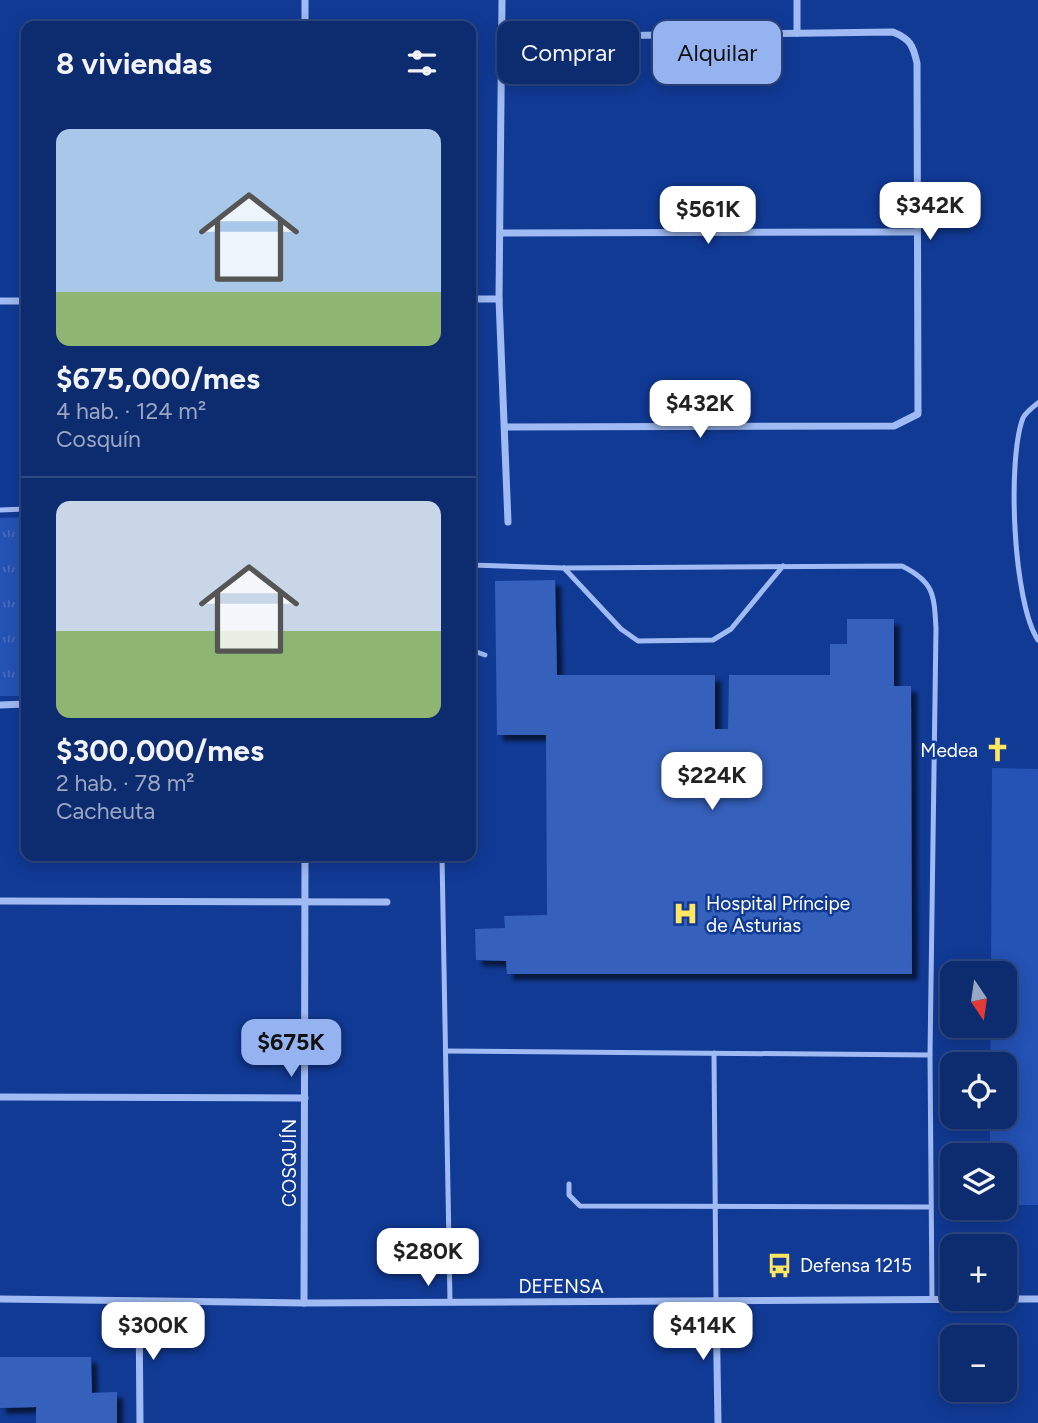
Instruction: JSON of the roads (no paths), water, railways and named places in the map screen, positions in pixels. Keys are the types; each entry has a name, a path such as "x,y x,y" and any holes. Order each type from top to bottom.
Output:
{"street":[{"path":"305,0 305,21"},
{"path":"501,21 502,0"},
{"path":"797,0 797,33"},
{"path":"506,427 894,426 907,422 918,414 915,232 917,63 913,46 907,37 893,32 639,35"},
{"path":"501,84 499,299 508,522"},
{"path":"500,233 915,232"},
{"path":"476,299 499,299"},
{"path":"0,301 21,301"},
{"path":"0,705 21,704"},
{"name":"COSQUÍN","path":"304,1303 305,861"},
{"path":"0,901 387,902"},
{"path":"0,1097 305,1098"},
{"name":"DEFENSA","path":"0,1299 304,1303 1038,1298"},
{"path":"139,1301 140,1423"},
{"path":"716,1301 718,1423"}],"lane":[{"path":"1038,402 1024,415 1014,459 1020,583 1029,627 1038,639"},
{"path":"0,510 21,509"},
{"path":"476,565 564,568 902,566 920,575 931,588 936,628 930,1055 932,1299"},
{"path":"564,568 621,629 638,641 688,641 713,640 731,629 783,566"},
{"path":"476,652 485,655"},
{"path":"442,861 450,1302"},
{"path":"446,1051 930,1055"},
{"path":"714,1053 716,1301"},
{"path":"569,1184 569,1195 580,1206 930,1207"}],"place":[{"name":"Medea","path":"998,750"},
{"name":"Hospital Príncipe de Asturias","path":"686,914"},
{"name":"Defensa 1215","path":"780,1265"}]}
